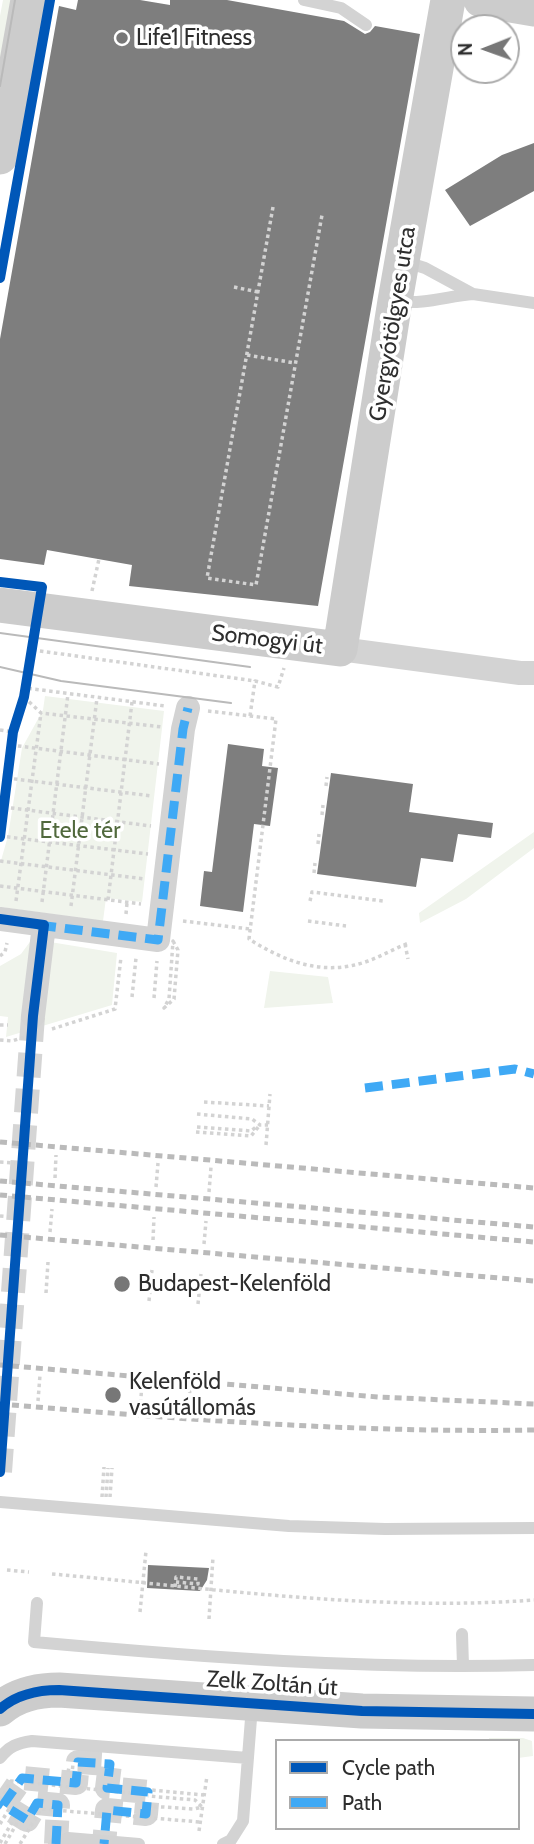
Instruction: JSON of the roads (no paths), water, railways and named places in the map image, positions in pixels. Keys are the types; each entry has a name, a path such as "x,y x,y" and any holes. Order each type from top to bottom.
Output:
{"main road":[{"path":"0,157 28,0"},
{"name":"Gyergyótölgyes utca","path":"340,649 395,301 448,0"},
{"path":"481,0 534,9"},
{"name":"Somogyi út","path":"0,605 340,649"},
{"name":"Zelk Zoltán út","path":"5,1704 22,1695 49,1690 412,1713 534,1714"}],"street":[{"name":"Somogyi út","path":"340,649 534,673"},
{"path":"7,920 140,941 158,940 185,719"},
{"path":"40,1026 41,925"}],"lane":[{"path":"303,0 341,8 366,25"},
{"path":"402,261 425,268 473,294"},
{"path":"395,301 418,304 434,298 473,294 534,303"},
{"path":"0,1502 289,1526 385,1529 534,1528"},
{"path":"37,1603 34,1642 331,1663 534,1665"},
{"path":"462,1634 464,1666"},
{"path":"223,1844 231,1840 243,1821 252,1703"},
{"path":"0,1758 5,1751 17,1744 32,1741 248,1758"},
{"path":"54,1844 68,1838 139,1844"}],"tunnel":[{"path":"0,1472 33,1016"},
{"path":"56,1844 58,1805 37,1803 27,1820 3,1805 22,1778 76,1783 78,1762 110,1764 107,1788 148,1792 146,1814 107,1810 104,1844"}],"tram line":[{"path":"0,86 15,0"},
{"path":"0,633 250,667"},
{"path":"0,667 61,681 231,703"}],"railway":[{"path":"0,1142 534,1188"},
{"path":"0,1181 534,1227"},
{"path":"0,1195 534,1242"},
{"path":"0,1235 534,1281"},
{"path":"0,1365 378,1397 534,1404"},
{"path":"0,1404 200,1420 333,1427 534,1430"}],"place":[{"name":"Life1 Fitness","path":"122,38"},
{"name":"Budapest-Kelenföld","path":"122,1284"},
{"name":"Kelenföld vasútállomás","path":"113,1395"}],"park label":[{"name":"Etele tér","path":"80,831"}]}
